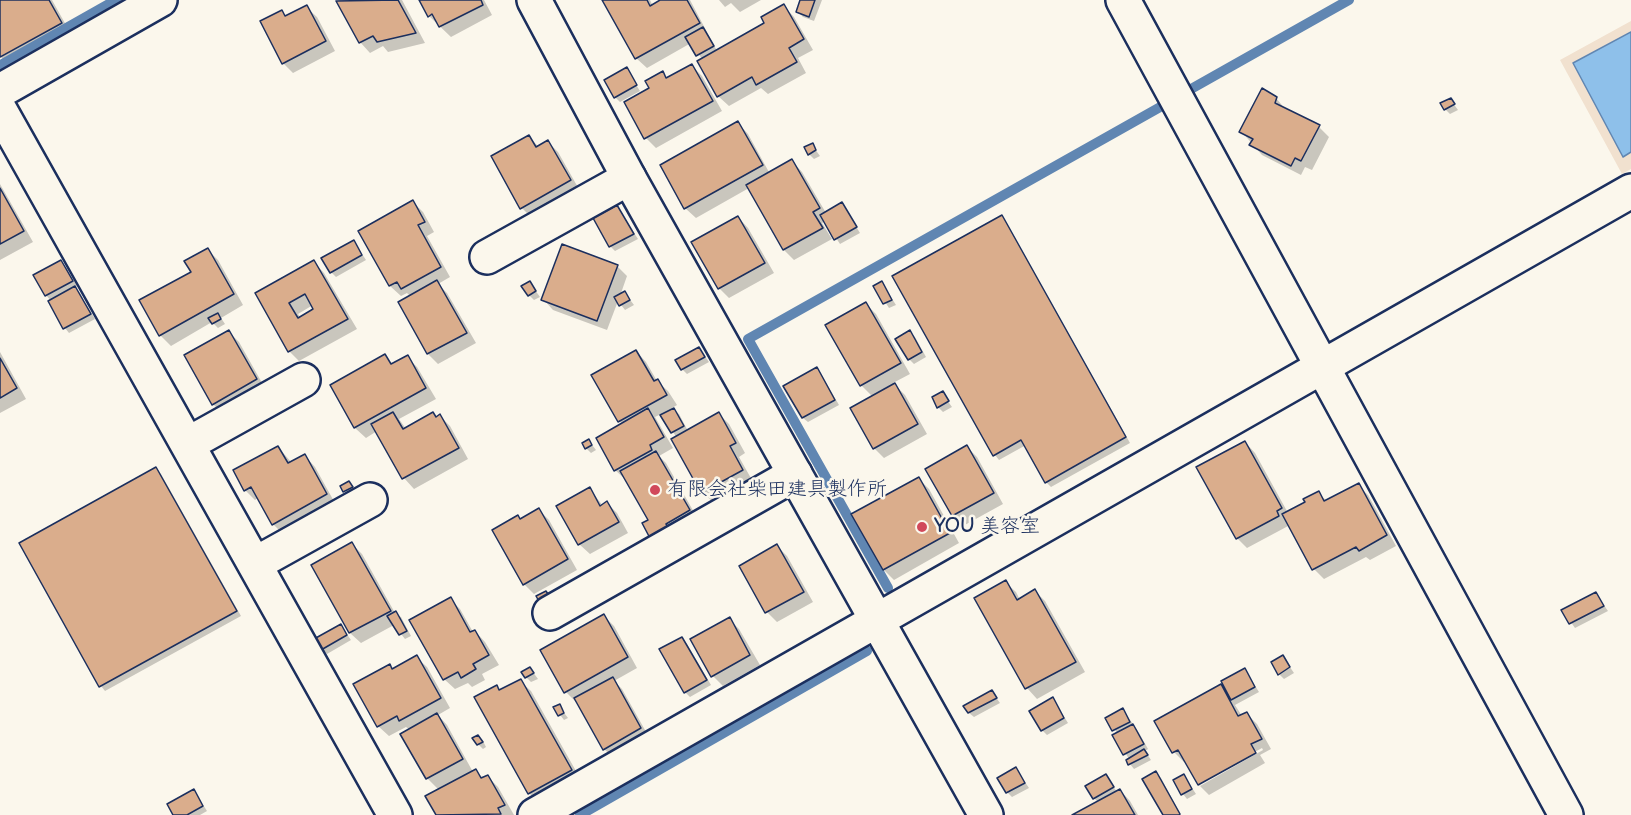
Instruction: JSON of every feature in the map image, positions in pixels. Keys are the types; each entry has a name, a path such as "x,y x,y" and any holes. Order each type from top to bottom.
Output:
{"street":[{"path":"0,91 160,0"},
{"path":"534,0 629,178 986,815"},
{"path":"1123,0 1566,815"},
{"path":"0,110 395,815"},
{"path":"487,257 629,178"},
{"path":"534,815 1631,191"},
{"path":"188,444 303,380"},
{"path":"550,613 795,474"},
{"path":"255,564 370,500"}],"shaded area":[{"path":"1631,21 1631,169 1622,174 1560,60"}],"water":[{"path":"1631,32 1631,152 1623,157 1573,63"}],"building":[{"path":"0,0 49,0 62,23 0,57"},
{"path":"398,0 416,33 377,42 373,36 359,43 336,1"},
{"path":"419,0 481,0 483,5 439,27 432,14 428,17"},
{"path":"602,0 647,0 650,6 660,0 687,0 700,23 635,59"},
{"path":"800,0 815,0 809,17 796,12"},
{"path":"784,4 804,39 789,48 797,62 756,85 752,77 717,97 697,61 764,23 761,17"},
{"path":"307,5 326,41 282,64 260,21 282,10 285,16"},
{"path":"703,27 714,46 696,56 685,37"},
{"path":"692,64 713,101 644,139 624,102 649,88 645,81 663,71 666,78"},
{"path":"627,67 637,85 614,98 604,80"},
{"path":"1262,88 1277,97 1275,103 1320,125 1301,161 1295,158 1291,166 1249,145 1253,139 1239,132"},
{"path":"1451,98 1455,104 1444,110 1440,103"},
{"path":"738,121 763,165 684,209 660,165"},
{"path":"529,135 536,147 548,140 571,180 520,209 491,156"},
{"path":"813,143 816,150 808,155 804,147"},
{"path":"792,159 820,208 813,212 823,228 783,250 746,185"},
{"path":"0,188 24,231 0,244"},
{"path":"413,200 425,222 418,225 441,267 401,289 397,282 389,286 358,231"},
{"path":"842,202 857,227 834,240 820,215"},
{"path":"617,205 634,234 609,247 593,218"},
{"path":"1002,215 1126,437 1045,483 1021,440 993,456 892,276"},
{"path":"738,216 765,263 718,289 691,242"},
{"path":"354,240 362,255 330,273 321,258"},
{"path":"562,244 618,265 597,321 541,300"},
{"path":"208,248 234,294 159,336 139,300 191,272 184,261"},
{"path":"61,260 73,281 45,296 33,275"},
{"path":"314,260 348,319 288,352 255,293","holes":["305,294 313,309 298,318 289,303"]},
{"path":"437,280 467,333 427,354 398,302"},
{"path":"530,281 536,291 528,296 521,286"},
{"path":"882,281 892,300 883,304 873,286"},
{"path":"75,286 91,314 63,329 48,301"},
{"path":"625,291 630,300 619,306 614,297"},
{"path":"866,302 901,363 860,386 825,325"},
{"path":"218,313 221,319 212,324 208,318"},
{"path":"229,330 257,379 212,405 184,355"},
{"path":"910,330 922,352 908,360 895,339"},
{"path":"699,347 705,357 681,370 675,360"},
{"path":"636,350 654,381 658,379 667,395 618,422 591,375"},
{"path":"385,354 391,364 408,355 426,388 354,428 330,385"},
{"path":"0,358 17,388 0,398"},
{"path":"817,367 835,400 802,418 783,386"},
{"path":"895,383 918,424 873,449 850,408"},
{"path":"943,391 949,401 937,408 932,397"},
{"path":"648,408 664,437 650,445 652,450 614,471 596,438"},
{"path":"674,408 684,426 671,433 660,415"},
{"path":"393,412 403,429 433,412 436,417 440,414 459,448 402,479 371,424"},
{"path":"719,412 736,443 730,446 743,470 701,493 671,439"},
{"path":"589,439 592,445 585,449 582,443"},
{"path":"1245,441 1282,508 1277,511 1279,516 1236,539 1196,467"},
{"path":"967,445 994,493 952,516 925,469"},
{"path":"278,446 288,463 305,454 327,494 272,525 251,487 244,491 233,470"},
{"path":"656,451 690,510 666,524 671,531 652,542 642,523 648,520 620,471"},
{"path":"156,467 237,611 99,687 19,543"},
{"path":"919,477 950,533 883,570 851,514"},
{"path":"349,481 353,487 343,492 340,486"},
{"path":"1359,483 1387,535 1359,551 1356,547 1312,570 1282,514 1305,502 1303,499 1319,491 1324,501"},
{"path":"590,487 600,506 607,501 619,522 578,545 556,506"},
{"path":"539,508 568,559 523,585 492,530 518,515 520,519"},
{"path":"352,542 391,611 349,633 311,565"},
{"path":"777,544 804,592 765,613 739,566"},
{"path":"1006,580 1017,600 1035,589 1076,662 1025,689 974,598"},
{"path":"546,591 550,597 540,603 536,596"},
{"path":"1596,592 1604,606 1569,624 1561,610"},
{"path":"451,597 470,632 475,630 489,655 473,664 476,669 461,678 458,672 443,680 409,620"},
{"path":"396,611 407,631 399,635 387,616"},
{"path":"604,614 628,657 564,693 540,650"},
{"path":"730,617 750,655 711,677 690,639"},
{"path":"341,624 347,635 321,650 314,639"},
{"path":"682,637 707,680 684,693 659,649"},
{"path":"417,655 441,698 399,721 397,716 377,727 353,684 390,664 392,669"},
{"path":"1283,655 1290,667 1278,675 1271,662"},
{"path":"530,667 534,673 525,678 521,672"},
{"path":"1245,668 1255,687 1231,700 1221,681"},
{"path":"613,677 641,728 603,750 574,698"},
{"path":"521,679 572,770 528,794 474,697 497,685 499,690"},
{"path":"1221,684 1238,716 1247,712 1262,739 1251,744 1256,753 1198,785 1178,750 1172,753 1154,721"},
{"path":"992,690 997,698 968,713 963,706"},
{"path":"1053,697 1064,718 1041,731 1029,711"},
{"path":"560,704 564,713 558,716 553,707"},
{"path":"1123,708 1130,722 1112,731 1105,718"},
{"path":"437,713 463,759 426,779 400,734"},
{"path":"1133,724 1144,744 1123,755 1112,735"},
{"path":"478,735 483,742 477,745 472,738"},
{"path":"1144,749 1148,755 1128,765 1126,760"},
{"path":"1016,767 1025,783 1006,793 997,778"},
{"path":"476,769 481,778 488,775 505,805 498,808 501,814 436,815 425,796"},
{"path":"1156,771 1179,815 1163,815 1142,779"},
{"path":"1106,774 1114,787 1093,799 1085,786"},
{"path":"1184,774 1192,789 1181,795 1173,780"},
{"path":"194,789 203,806 187,815 173,815 167,804"},
{"path":"1120,789 1135,815 1072,815"}],"waterway":[{"path":"1,65 116,0"},
{"path":"1191,89 1349,0"},
{"path":"888,588 748,339 1162,106"},
{"path":"580,815 867,651"}],"place":[{"name":"有限会社柴田建具製作所","path":"655,490"},
{"name":"YOU 美容室","path":"922,527"}]}
